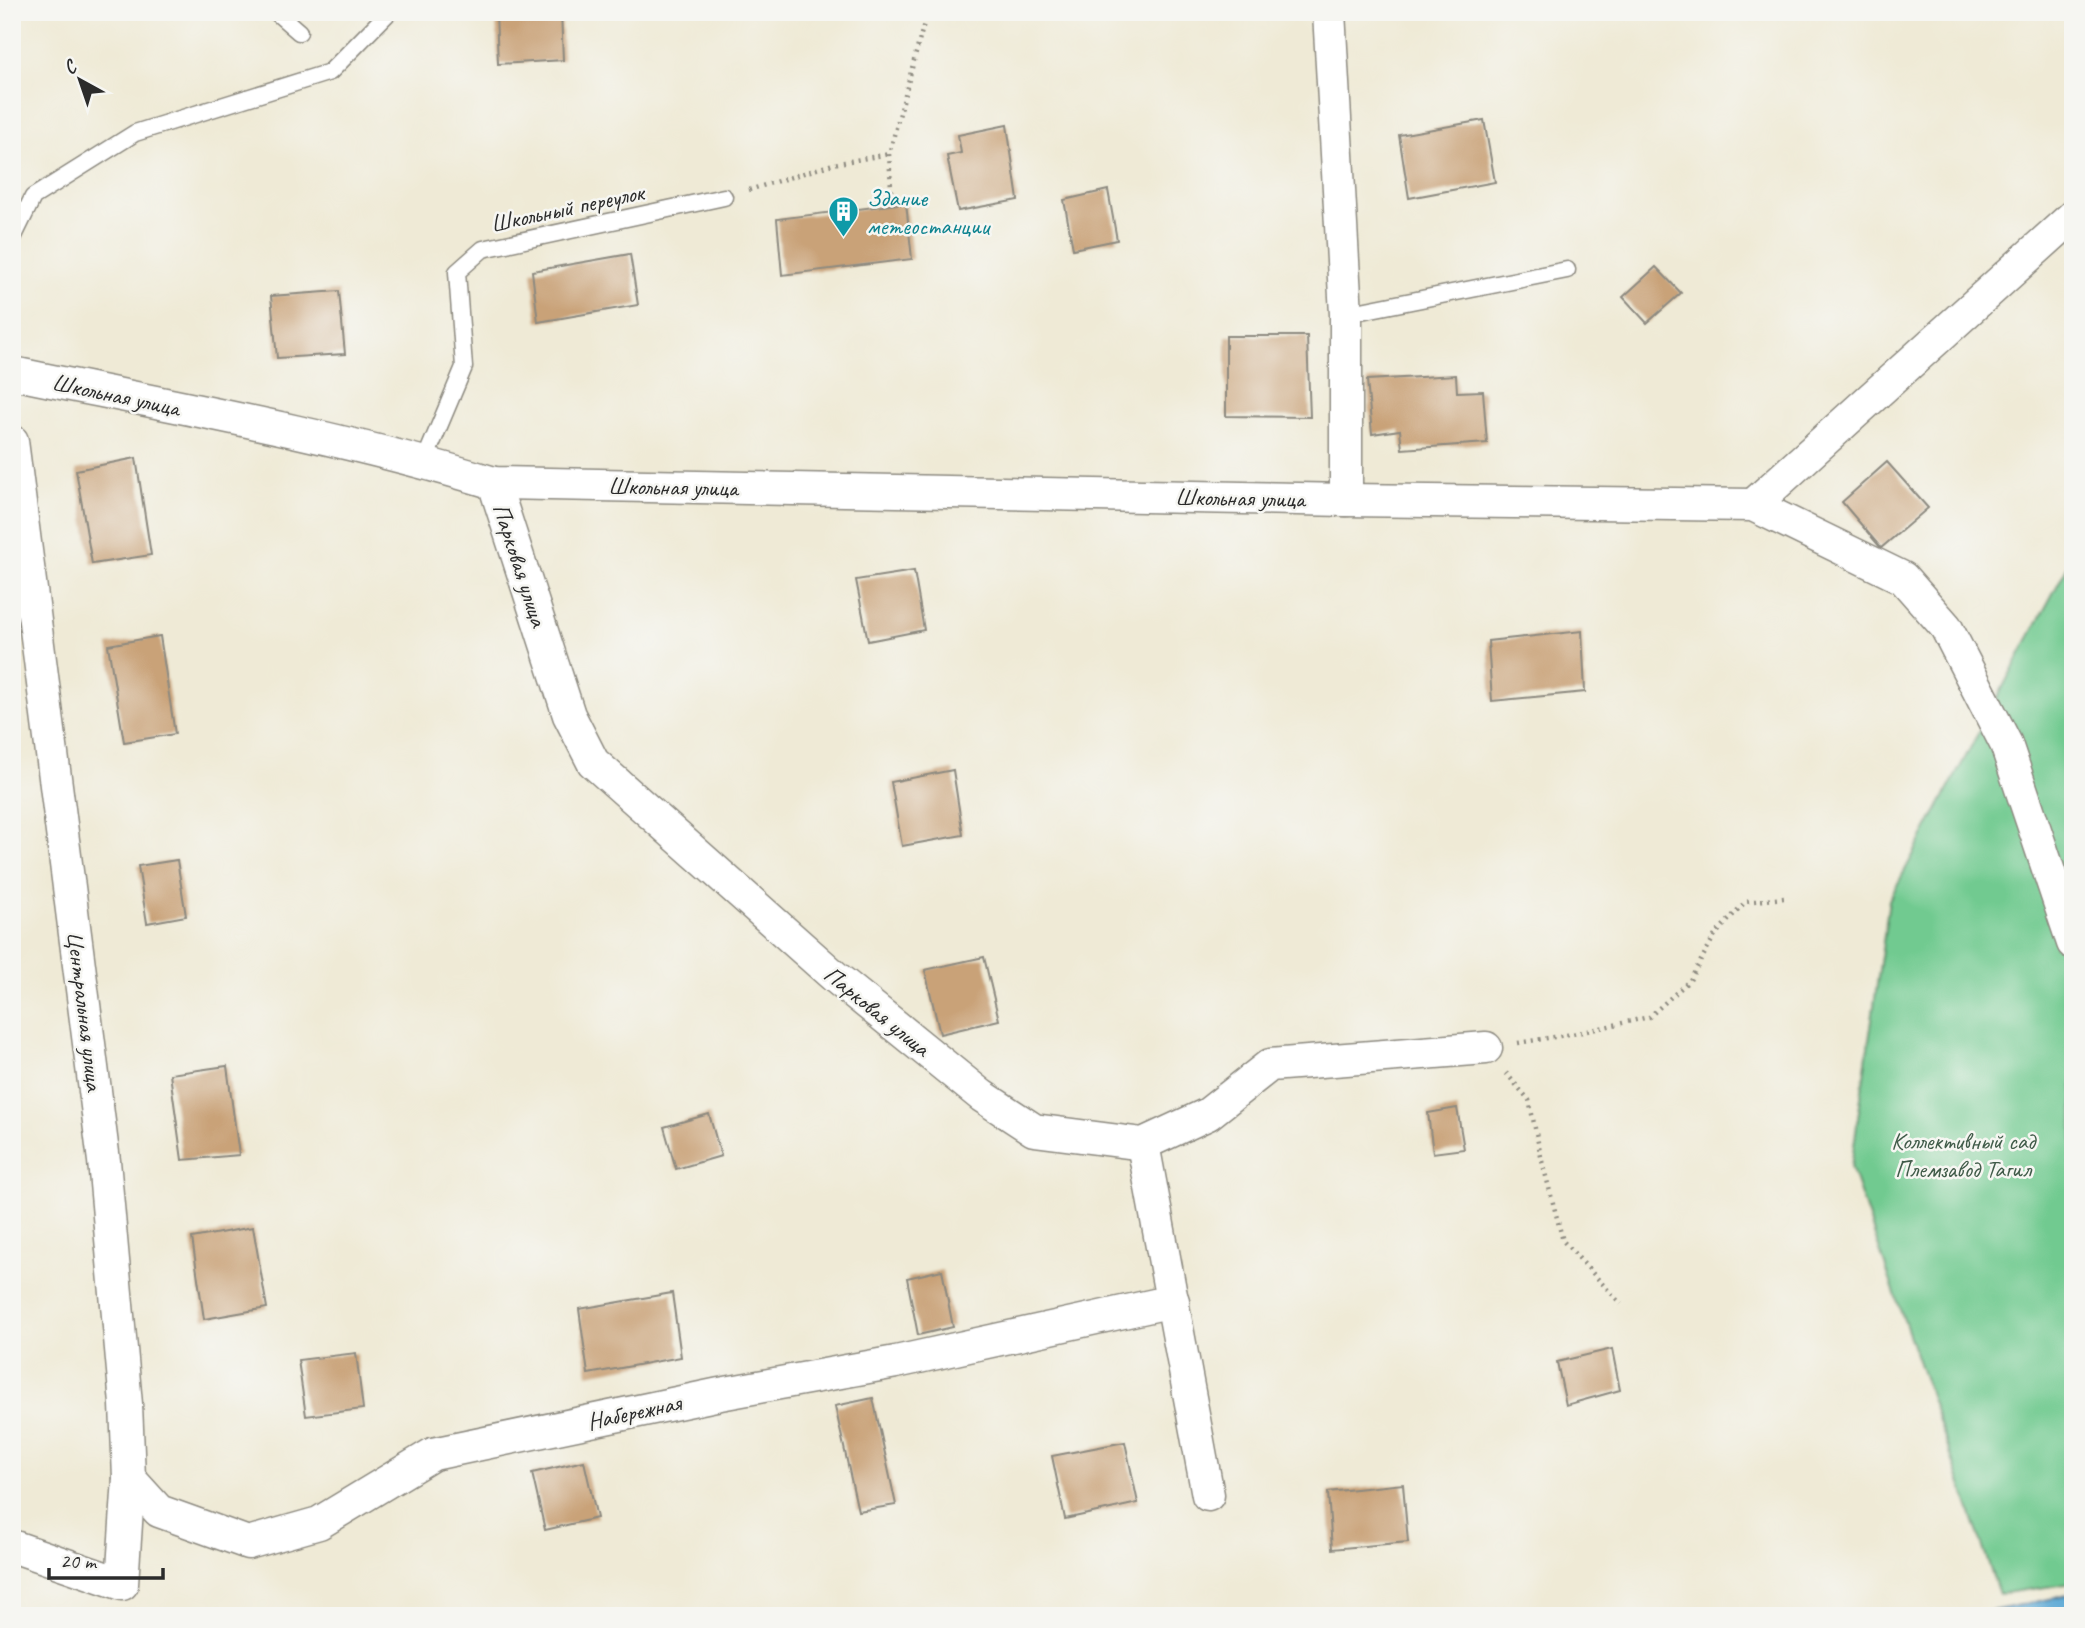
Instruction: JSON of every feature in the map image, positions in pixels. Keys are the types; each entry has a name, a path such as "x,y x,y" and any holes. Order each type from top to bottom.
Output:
{"street":[{"path":"1329,12 1346,314 1346,500"},
{"path":"2073,216 1753,505 1903,578 1946,626 2006,744 2073,943"},
{"name":"Школьная улица","path":"12,373 266,425 424,462 494,484 1753,505"},
{"name":"Центральная улица","path":"12,441 104,1161 126,1404 129,1478 122,1584 12,1546"},
{"name":"Парковая улица","path":"494,484 569,715 593,762 834,976 982,1096 1034,1130 1143,1144"},
{"path":"1208,1495 1143,1144 1208,1114 1270,1065 1486,1048"},
{"name":"Набережная","path":"129,1478 159,1511 248,1543 319,1523 433,1454 720,1394 896,1362 1173,1301"}],"lane":[{"path":"275,12 299,32"},
{"path":"12,240 33,197 135,133 330,72 389,12"},
{"name":"Школьный переулок","path":"424,462 464,367 457,272 483,249 724,197"},
{"path":"1346,314 1567,270"}],"path":[{"path":"892,205 889,154 927,12"},
{"path":"724,197 833,164 889,154"},
{"path":"1486,1048 1577,1033 1649,1017 1690,980 1715,935 1745,902 1784,898"},
{"path":"1486,1048 1529,1100 1563,1241 1621,1304"}],"green space":[{"name":"Коллективный сад Племзавод Тагил","path":"2073,556 2073,1583 1999,1594 1851,1167 1889,900"}],"water":[{"path":"2073,1594 2073,1616 1967,1616"}],"building":[{"path":"496,12 561,12 563,60 498,64"},
{"path":"1484,120 1495,182 1409,198 1399,135"},
{"path":"1007,125 1018,200 958,211 947,156 961,153 958,135"},
{"path":"1108,190 1117,240 1073,249 1064,200"},
{"name":"Здание метеостанции","path":"906,203 912,259 782,275 777,219"},
{"path":"630,254 638,305 538,322 532,271"},
{"path":"1656,267 1681,293 1647,323 1623,297"},
{"path":"339,291 345,354 277,358 271,296"},
{"path":"1226,336 1307,336 1310,417 1226,416"},
{"path":"1456,375 1457,392 1483,391 1487,443 1402,449 1400,430 1372,434 1367,380"},
{"path":"136,458 151,555 92,564 76,470"},
{"path":"1887,462 1928,508 1881,548 1842,502"},
{"path":"914,571 924,630 868,641 856,580"},
{"path":"1582,631 1585,692 1492,701 1488,641"},
{"path":"160,636 175,734 124,742 108,645"},
{"path":"953,770 963,835 902,846 891,782"},
{"path":"177,860 186,916 147,923 138,866"},
{"path":"984,957 999,1020 940,1034 925,970"},
{"path":"227,1066 239,1155 182,1160 170,1074"},
{"path":"1457,1108 1464,1149 1433,1153 1428,1113"},
{"path":"709,1114 721,1156 676,1169 664,1127"},
{"path":"253,1227 267,1308 204,1319 192,1238"},
{"path":"942,1270 953,1327 918,1335 907,1278"},
{"path":"672,1293 681,1357 588,1374 579,1309"},
{"path":"1612,1349 1620,1390 1566,1405 1557,1362"},
{"path":"356,1353 363,1409 306,1416 298,1360"},
{"path":"873,1398 896,1505 858,1511 835,1406"},
{"path":"1125,1442 1138,1503 1065,1519 1052,1456"},
{"path":"584,1461 597,1518 545,1530 532,1473"},
{"path":"1403,1484 1408,1542 1332,1549 1328,1492"}],"place":[{"name":"Здание метеостанции","path":"844,239"}]}
